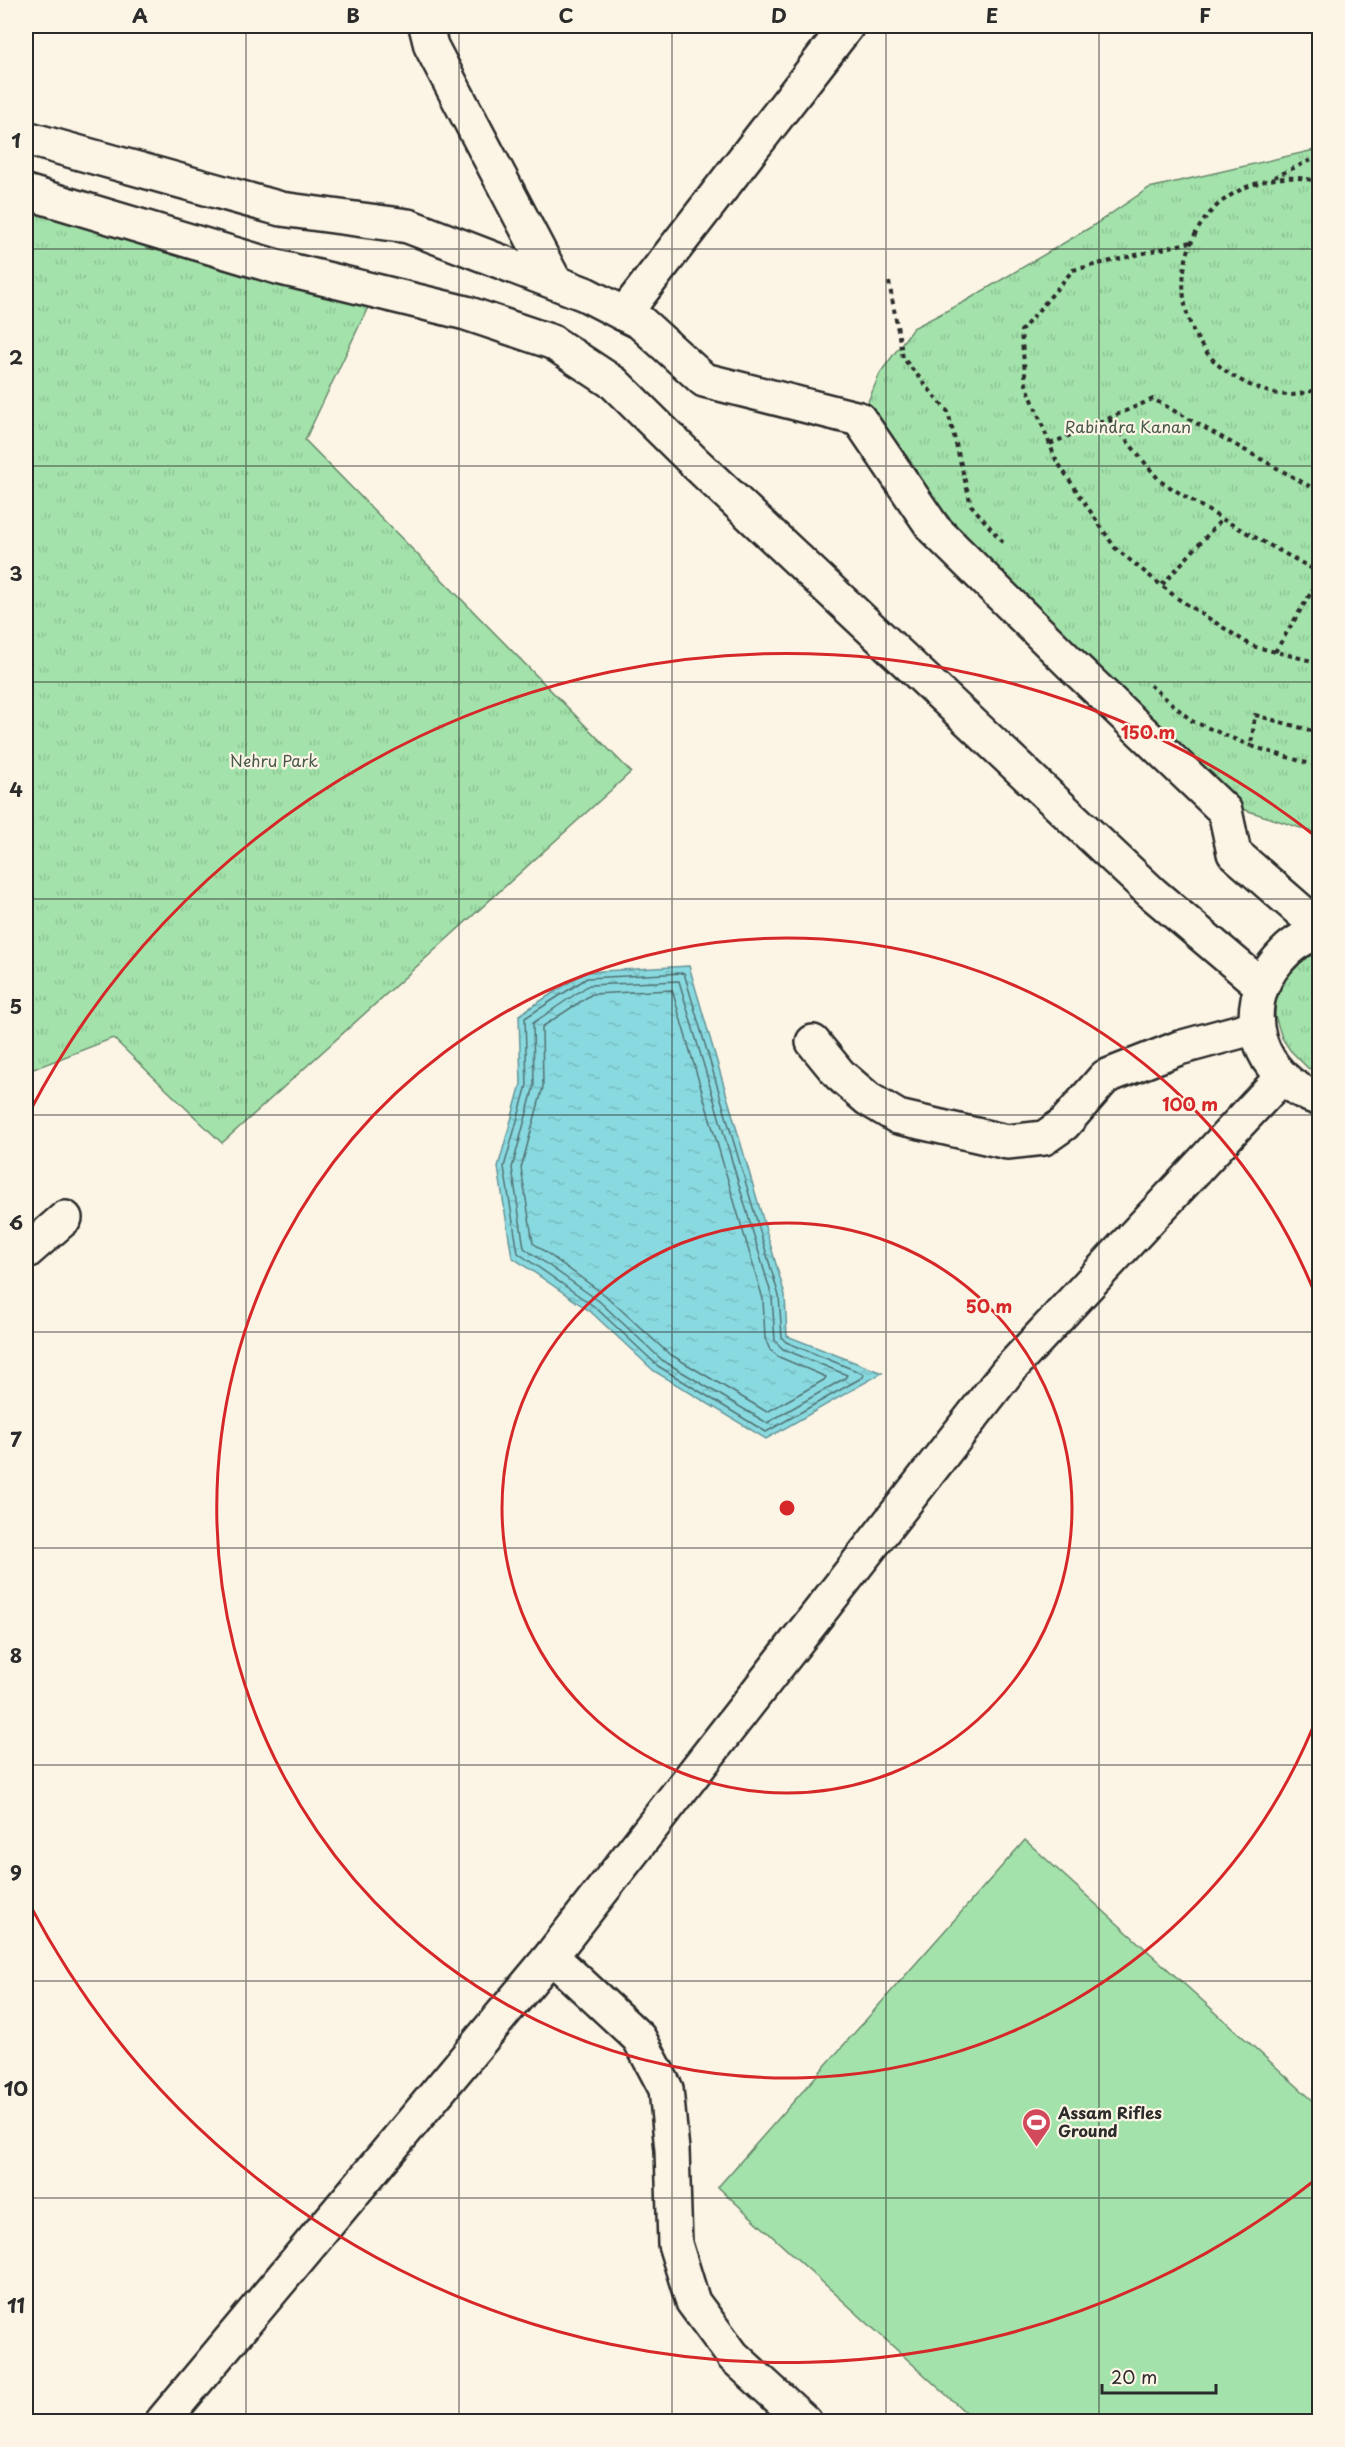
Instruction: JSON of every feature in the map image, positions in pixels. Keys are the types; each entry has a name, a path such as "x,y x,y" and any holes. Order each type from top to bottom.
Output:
{"main road":[{"path":"426,26 431,46 555,282"},
{"path":"624,314 847,26"},
{"path":"26,138 281,209 408,226 585,294 640,322 704,380 859,419 934,529 1225,811 1234,853 1320,928"},
{"path":"26,192 278,267 466,313 552,342 614,382 693,461 1135,876 1262,986"},
{"path":"1320,933 1312,934 1287,949 1268,971 1257,998 1256,1027 1264,1055 1281,1078 1304,1094 1320,1099"},
{"path":"813,1042 840,1075 868,1099 898,1117 1007,1142 1044,1138 1064,1124 1105,1077 1179,1048 1256,1027"},
{"path":"162,2421 550,1956 1007,1372 1281,1078"},
{"path":"26,1252 65,1218"},
{"path":"550,1956 639,2038 666,2089 672,2150 675,2244 693,2302 733,2356 805,2421"}],"path":[{"path":"1320,156 1270,179 1238,190 1212,211 1191,242 1182,277 1185,313 1200,346 1225,372 1257,389 1292,395 1320,389"},
{"path":"1270,179 1306,177 1320,182"},
{"path":"1191,242 1073,270 1021,331 1026,384 1056,460 1115,548 1177,597 1252,646 1319,664 1320,668"},
{"path":"889,282 903,358 948,412 971,505 1009,549"},
{"path":"1050,444 1153,399 1320,492"},
{"path":"1109,419 1160,481 1222,519 1320,573"},
{"path":"1162,585 1222,519"},
{"path":"1275,652 1320,578"},
{"path":"1148,684 1192,721 1251,746 1320,768"},
{"path":"1251,746 1255,715 1320,734"}],"green space":[{"name":"Rabindra Kanan","path":"1319,149 1319,834 1233,806 1078,659 906,470 862,416 880,373 913,328 964,302 1091,227 1149,188"},
{"name":"Nehru Park","path":"26,204 370,303 305,440 631,772 222,1143 113,1038 26,1072"},
{"path":"1319,937 1319,1072 1308,1068 1290,1050 1282,1038 1275,1016 1276,990 1293,956"},
{"name":"Assam Rifles Ground","path":"1025,1840 1319,2106 1319,2421 975,2421 718,2187"}],"water":[{"path":"689,966 785,1295 787,1336 882,1373 766,1439 654,1371 591,1312 512,1257 498,1167 521,1084 519,1015 585,972"}],"place":[{"name":"Assam Rifles Ground","path":"1037,2148"}]}
